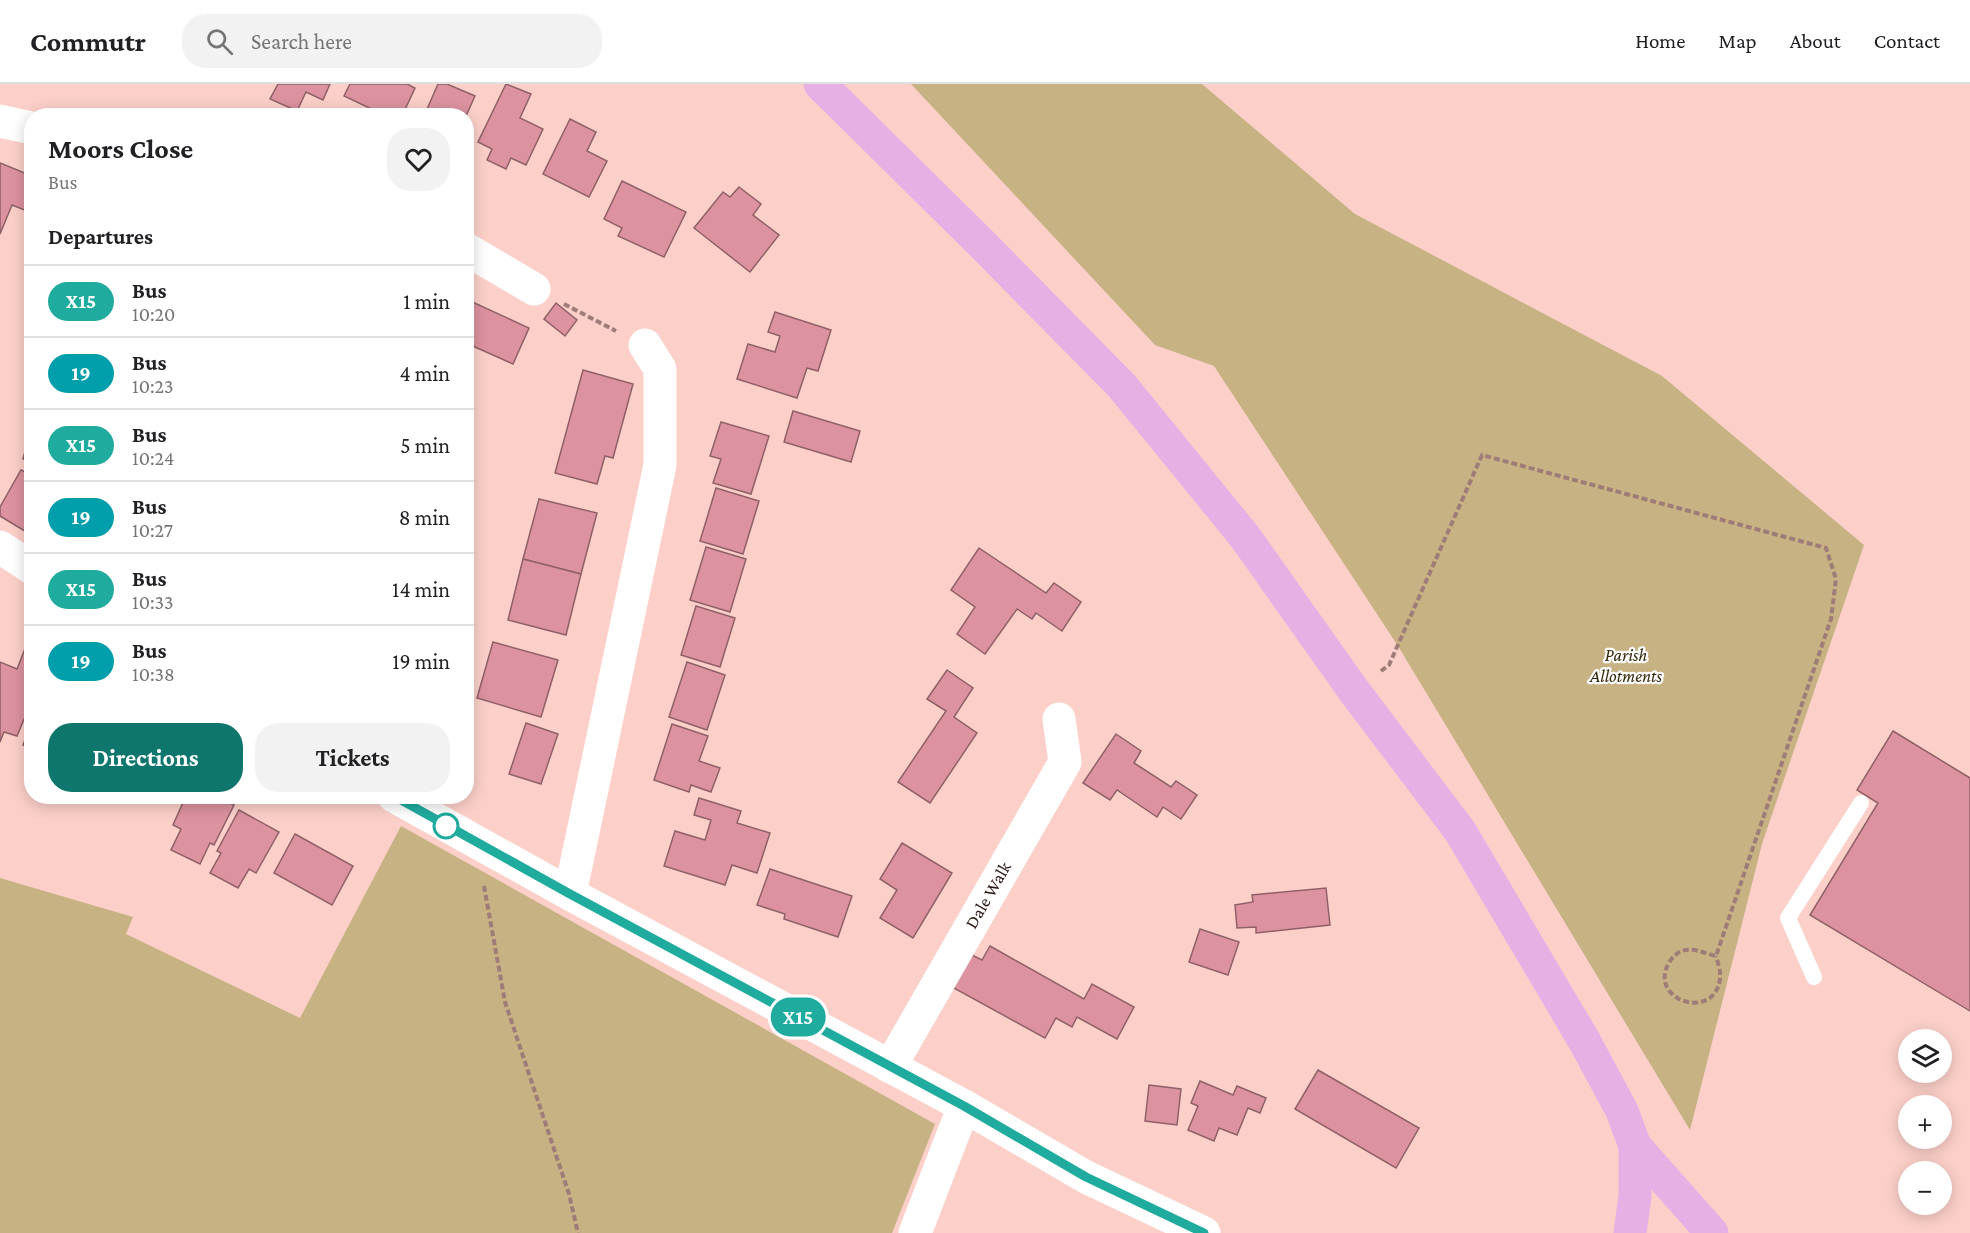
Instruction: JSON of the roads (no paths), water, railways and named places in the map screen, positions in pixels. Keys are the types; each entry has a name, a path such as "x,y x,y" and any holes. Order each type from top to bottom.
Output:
{"main road":[{"path":"820,84 1122,386 1245,537 1354,691 1460,831 1585,1042 1622,1111 1635,1146 1635,1196 1630,1233"},
{"path":"1635,1146 1712,1233"}],"street":[{"path":"0,121 24,126"},
{"path":"474,254 534,289"},
{"path":"570,894 660,465 660,369 645,345"},
{"path":"0,547 24,563"},
{"name":"Dale Walk","path":"890,1067 1065,762 1059,718"},
{"path":"409,804 570,894 964,1106 1086,1177 1204,1233"},
{"path":"915,1233 964,1106"}],"lane":[{"path":"1814,976 1788,918 1861,804"}],"park label":[{"name":"Parish Allotments","path":"1626,665"}]}
